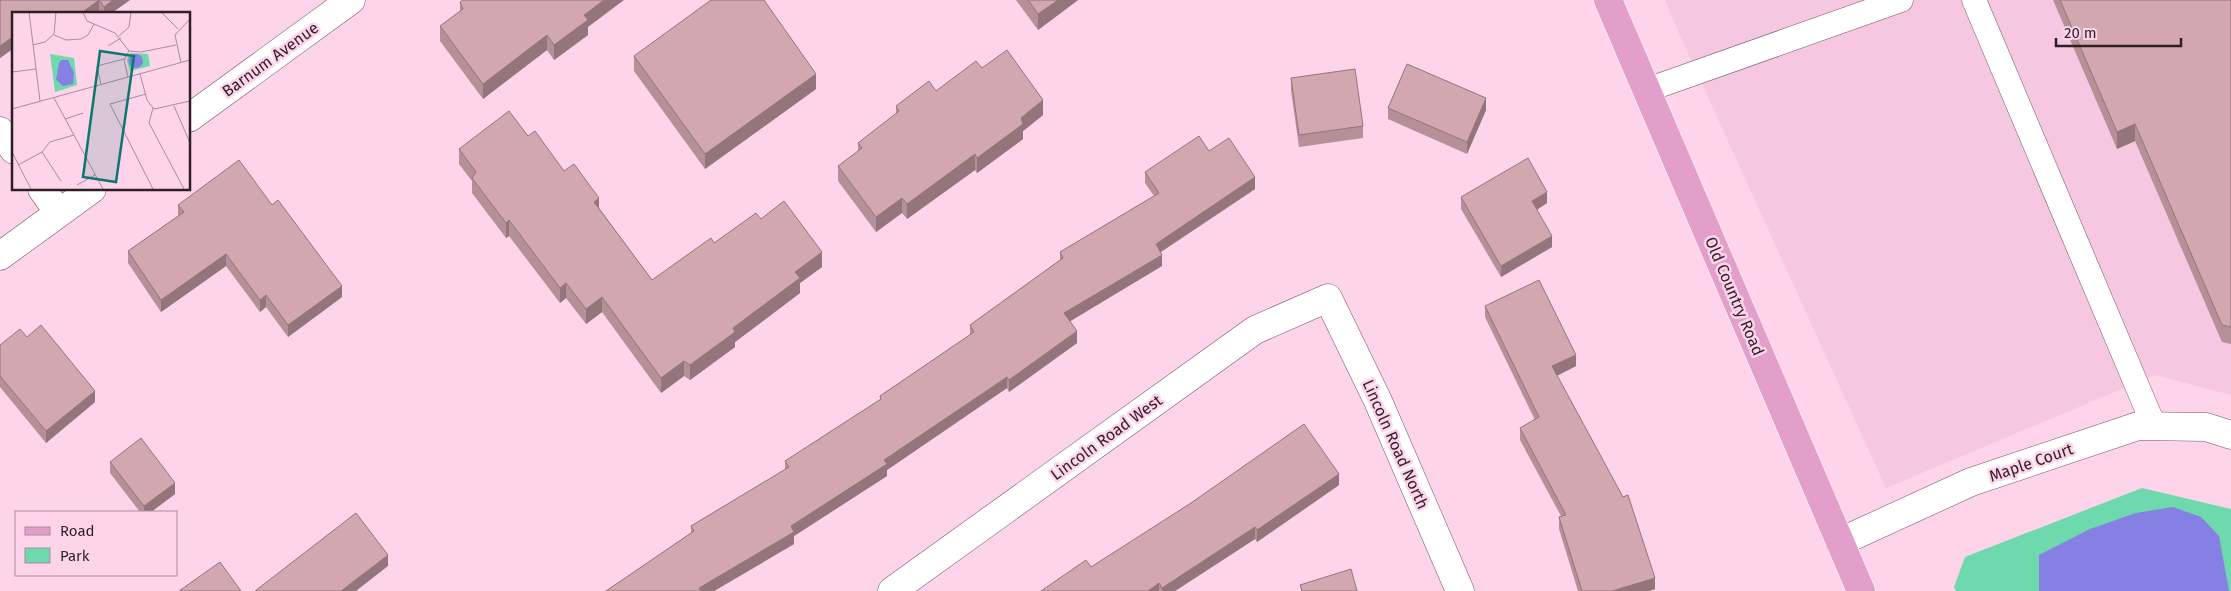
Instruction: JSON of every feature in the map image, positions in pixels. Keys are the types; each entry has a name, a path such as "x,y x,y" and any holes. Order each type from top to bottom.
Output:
{"main road":[{"name":"Old Country Road","path":"1608,0 1861,591"}],"street":[{"name":"Barnum Avenue","path":"190,117 351,0"},
{"path":"0,131 12,147"},
{"path":"43,190 59,213"},
{"path":"0,256 91,190"},
{"name":"Lincoln Road West","path":"892,591 1254,330 1328,298"},
{"name":"Lincoln Road North","path":"1328,298 1378,401 1460,591"},
{"name":"Maple Court","path":"1840,542 1971,482 2138,426 2206,427 2231,435"}],"lane":[{"path":"1647,90 1901,0"},
{"path":"1974,0 2154,426"}],"shaded area":[{"path":"1665,0 2231,0 2231,395 2155,375 1886,488"},
{"path":"2173,507 2201,517 2219,536 2229,591 2039,591 2039,555 2090,529 2136,513"}],"green space":[{"path":"2142,488 2231,509 2231,591 1956,591 1954,587 1965,557"}],"building":[{"path":"0,0 99,0 83,12 12,12 12,37 0,46"},
{"path":"99,0 113,0 104,7"},
{"path":"463,0 604,0 584,15 588,20 554,45 547,35 483,84 440,26 463,9 460,2"},
{"path":"711,0 764,0 816,74 705,154 634,56"},
{"path":"1028,0 1058,0 1038,14"},
{"path":"2060,0 2231,0 2231,327 2222,325 2135,124 2117,132"},
{"path":"1007,50 1043,100 1021,118 1023,124 977,158 975,154 907,204 902,198 876,217 838,166 862,148 858,143 899,111 896,106 929,81 936,91 976,61 982,68"},
{"path":"1407,64 1486,98 1467,142 1388,108"},
{"path":"1355,69 1363,126 1299,135 1291,78"},
{"path":"509,111 528,136 535,131 564,171 574,164 599,198 594,202 652,280 711,238 714,243 756,213 761,219 784,201 822,252 795,272 800,278 733,328 735,332 690,365 684,361 661,378 602,297 586,309 566,283 560,288 509,220 506,223 472,178 476,172 459,149"},
{"path":"1199,136 1209,151 1229,138 1255,177 1156,244 1162,255 1064,313 1077,331 1009,380 1007,377 884,460 887,464 791,526 794,532 699,588 701,591 606,591 694,531 691,526 789,467 785,461 881,399 880,396 974,332 970,325 1063,258 1060,252 1159,193 1145,172"},
{"path":"1528,158 1547,192 1532,201 1552,236 1501,266 1461,197"},
{"path":"239,160 272,205 278,200 342,286 288,325 266,295 260,300 226,254 161,300 128,251 184,212 178,205"},
{"path":"1539,280 1576,355 1552,366 1623,497 1628,495 1655,578 1612,591 1582,591 1559,517 1566,515 1520,428 1539,417 1485,306"},
{"path":"41,325 95,391 46,431 0,376 0,345 20,329 27,337"},
{"path":"1304,424 1339,474 1257,530 1255,527 1162,588 1159,583 1148,591 1041,591 1086,560 1091,567 1191,503"},
{"path":"141,438 175,483 144,506 110,462"},
{"path":"356,513 388,555 341,591 255,591"},
{"path":"220,562 241,591 179,591"},
{"path":"1351,569 1357,591 1302,591 1300,585"}]}
